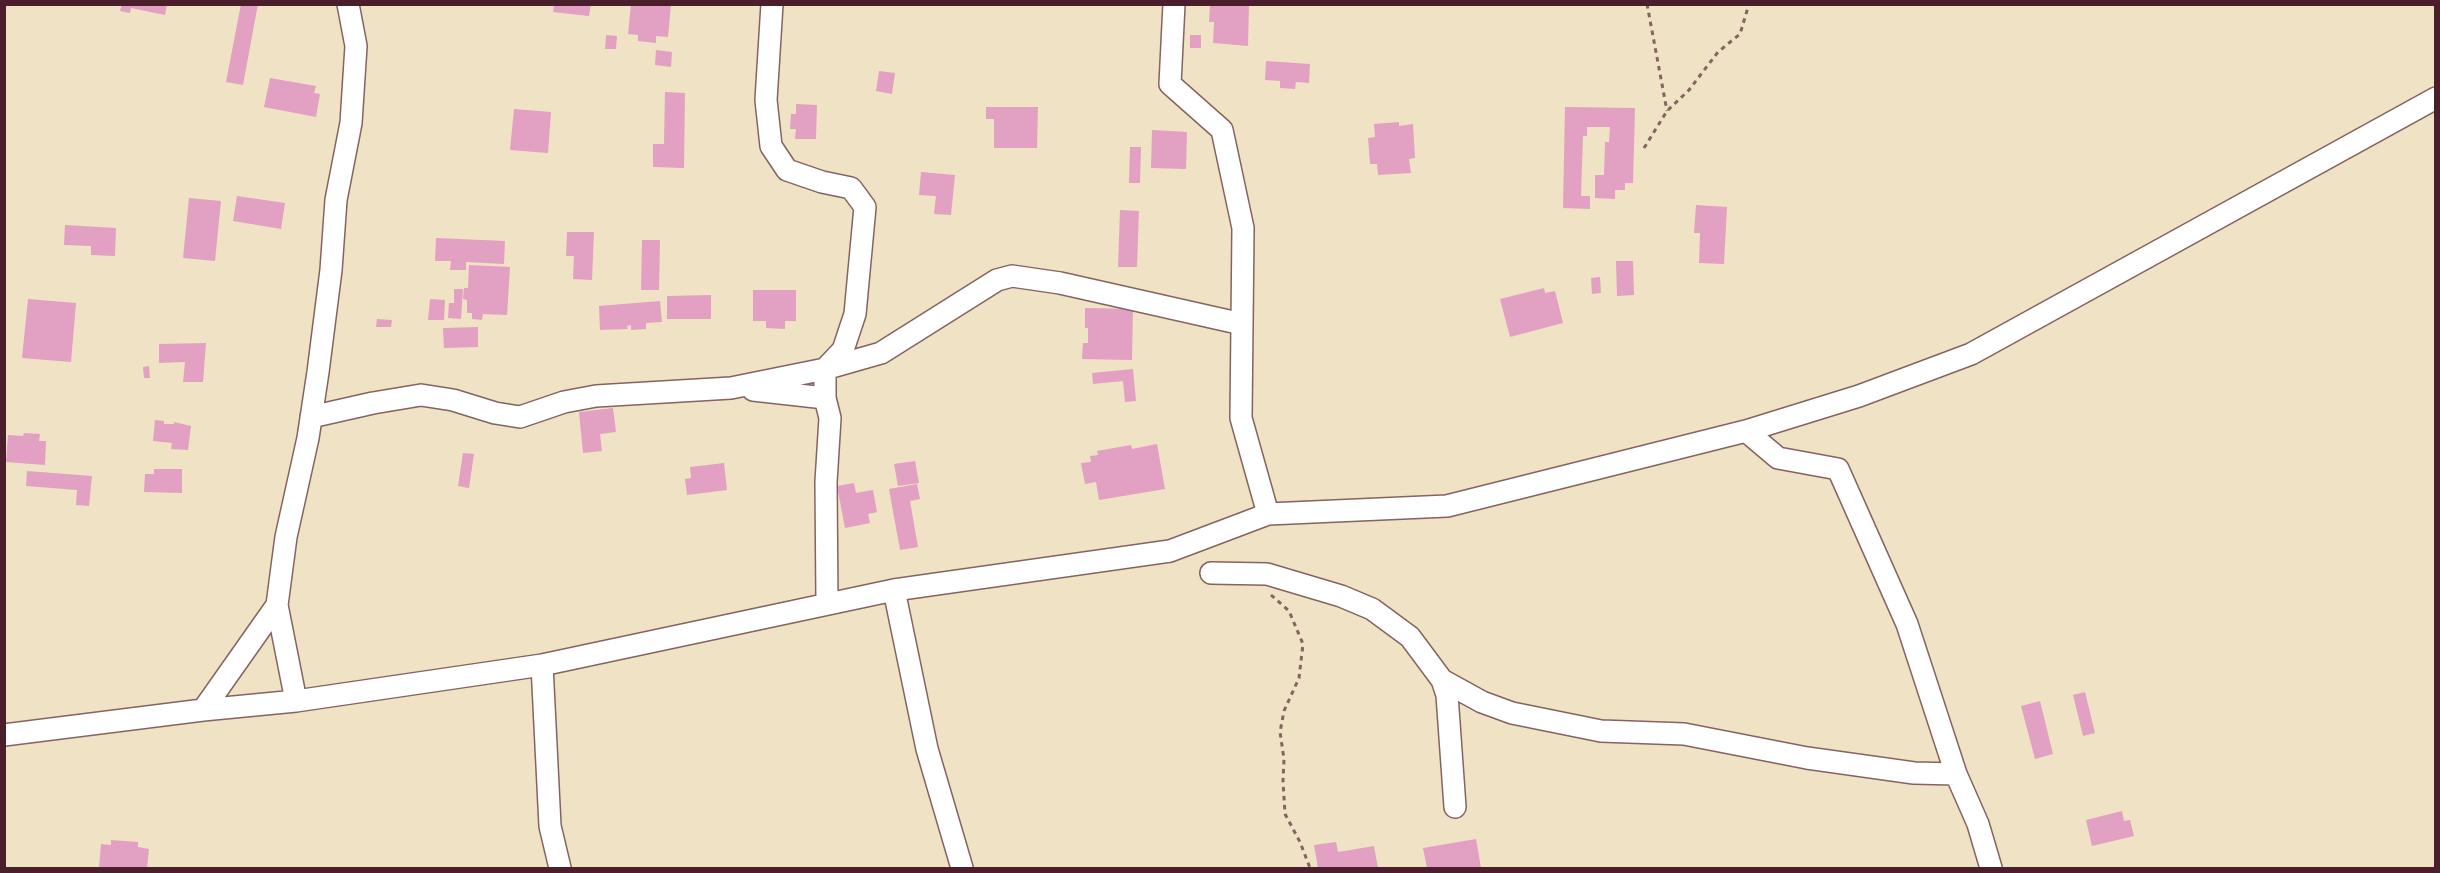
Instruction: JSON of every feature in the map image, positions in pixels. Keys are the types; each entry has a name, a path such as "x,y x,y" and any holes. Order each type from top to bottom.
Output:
{"street":[{"path":"772,4 766,100 771,146 787,170 822,182 850,188 865,207 855,314 843,350 825,369 825,398 830,418 826,482 827,603"},
{"path":"1174,4 1170,84 1222,130 1243,228 1241,418 1268,514"},
{"path":"296,700 277,605 286,537 311,417 331,270 336,200 351,123 356,46 350,6"},
{"path":"4,735 296,700 542,665 894,590 1170,551 1268,514 1447,506 1746,431 1859,396 1971,354 2436,98"},
{"path":"311,417 421,395 453,400 495,413 520,417 564,402 596,396 731,388 825,369 881,353 997,280 1012,276 1060,283 1242,324"},
{"path":"731,388 825,398"},
{"path":"1746,431 1778,458 1838,469 1907,624 1956,774 1978,824 1991,868"},
{"path":"1211,573 1267,574 1341,596 1372,609 1410,637 1442,680 1448,695 1455,807"},
{"path":"894,590 927,749 962,868"},
{"path":"203,710 277,605"},
{"path":"542,665 550,826 560,868"},
{"path":"1442,680 1482,702 1512,713 1601,731 1683,734 1807,758 1914,773 1956,774"}],"path":[{"path":"1647,4 1667,111"},
{"path":"1644,148 1667,111 1689,90 1718,52 1740,34 1749,4"},
{"path":"1270,595 1289,611 1303,644 1299,678 1284,711 1280,732 1284,759 1285,814 1300,842 1310,868"}],"building":[{"path":"122,4 167,4 165,15 131,8 130,13 120,11"},
{"path":"241,4 258,4 243,85 226,82"},
{"path":"554,4 591,4 589,16 553,12"},
{"path":"631,4 671,4 668,37 656,36 656,43 638,41 638,35 628,34"},
{"path":"1210,5 1249,5 1248,46 1213,43 1214,22 1209,22"},
{"path":"606,35 617,36 616,49 605,49"},
{"path":"1190,35 1201,35 1201,48 1190,48"},
{"path":"656,50 672,52 671,67 655,65"},
{"path":"1266,61 1310,64 1309,83 1296,82 1295,89 1280,88 1280,81 1265,80"},
{"path":"879,71 895,73 892,94 876,91"},
{"path":"270,78 316,86 314,93 320,94 316,117 264,107"},
{"path":"665,92 685,93 684,168 653,167 653,144 664,144"},
{"path":"796,104 817,105 816,139 795,139 796,129 790,129 791,114 796,114"},
{"path":"986,107 1038,107 1037,148 994,148 994,119 986,119"},
{"path":"1565,107 1635,108 1633,183 1625,183 1625,190 1615,190 1615,199 1595,198 1595,175 1604,175 1605,142 1609,142 1610,127 1587,127 1587,136 1583,136 1581,196 1590,196 1590,209 1563,208"},
{"path":"514,109 551,112 548,153 510,150"},
{"path":"1399,122 1399,126 1413,124 1415,158 1409,159 1411,173 1378,175 1377,164 1370,164 1368,138 1375,137 1374,124"},
{"path":"1152,130 1187,132 1186,169 1151,168"},
{"path":"1130,147 1141,147 1140,183 1129,183"},
{"path":"921,172 955,175 951,215 934,214 936,196 919,195"},
{"path":"237,196 285,203 281,229 233,221"},
{"path":"189,198 221,201 215,261 183,258"},
{"path":"1696,205 1727,207 1724,264 1699,263 1700,233 1694,233"},
{"path":"1120,210 1139,211 1137,267 1118,267"},
{"path":"65,225 116,228 115,256 91,255 91,246 64,245"},
{"path":"567,232 594,232 592,280 573,279 574,256 566,256"},
{"path":"436,238 505,241 504,264 466,262 466,270 450,270 451,261 435,261"},
{"path":"642,240 660,240 659,290 641,290"},
{"path":"1616,261 1633,261 1634,295 1617,296"},
{"path":"469,265 510,267 507,315 483,314 482,320 472,319 472,313 467,313 467,300 463,299 464,288 468,288"},
{"path":"1600,277 1601,293 1592,294 1591,278"},
{"path":"1544,288 1545,293 1555,291 1563,323 1510,337 1500,299"},
{"path":"454,289 463,289 461,319 448,318 449,303 454,303"},
{"path":"753,290 796,290 796,321 785,321 785,329 766,328 766,321 753,321"},
{"path":"711,295 711,319 667,319 667,296"},
{"path":"28,299 76,303 71,362 22,358"},
{"path":"430,299 445,300 444,320 428,320"},
{"path":"660,301 662,322 646,323 646,329 631,330 631,325 627,326 628,329 600,330 599,306"},
{"path":"1085,308 1133,309 1132,360 1082,359 1083,343 1088,343"},
{"path":"377,319 392,320 391,327 376,327"},
{"path":"478,327 478,347 444,348 443,328"},
{"path":"206,343 203,382 183,382 185,362 159,363 159,344"},
{"path":"149,366 150,378 144,378 143,367"},
{"path":"1133,369 1136,401 1125,402 1123,381 1093,384 1092,373"},
{"path":"613,408 616,432 600,434 602,451 583,453 579,412"},
{"path":"155,420 164,421 164,424 174,424 174,422 191,426 188,450 171,449 172,443 153,441"},
{"path":"24,433 40,434 39,441 46,441 45,465 6,462 8,435 23,436"},
{"path":"1157,444 1165,489 1099,500 1096,482 1085,484 1081,463 1091,462 1090,456 1098,455 1097,451 1131,445 1132,449"},
{"path":"463,453 474,454 469,488 458,486"},
{"path":"915,461 919,483 898,486 894,464"},
{"path":"724,463 727,490 687,495 685,479 691,478 690,467"},
{"path":"154,469 182,469 182,493 144,492 145,474 154,474"},
{"path":"27,471 92,476 89,506 76,505 77,490 26,486"},
{"path":"854,483 856,493 873,490 877,512 868,514 870,523 845,528 837,486"},
{"path":"917,484 920,499 910,501 918,547 900,550 889,489"},
{"path":"2085,692 2095,733 2083,736 2073,695"},
{"path":"2040,701 2053,754 2035,759 2021,706"},
{"path":"2122,811 2124,821 2130,820 2134,836 2092,846 2086,820"},
{"path":"1476,839 1481,868 1427,868 1423,848"},
{"path":"111,840 138,842 138,847 149,849 147,868 99,868 101,844 111,845"},
{"path":"1336,842 1338,852 1374,846 1378,868 1318,868 1314,845"}]}
